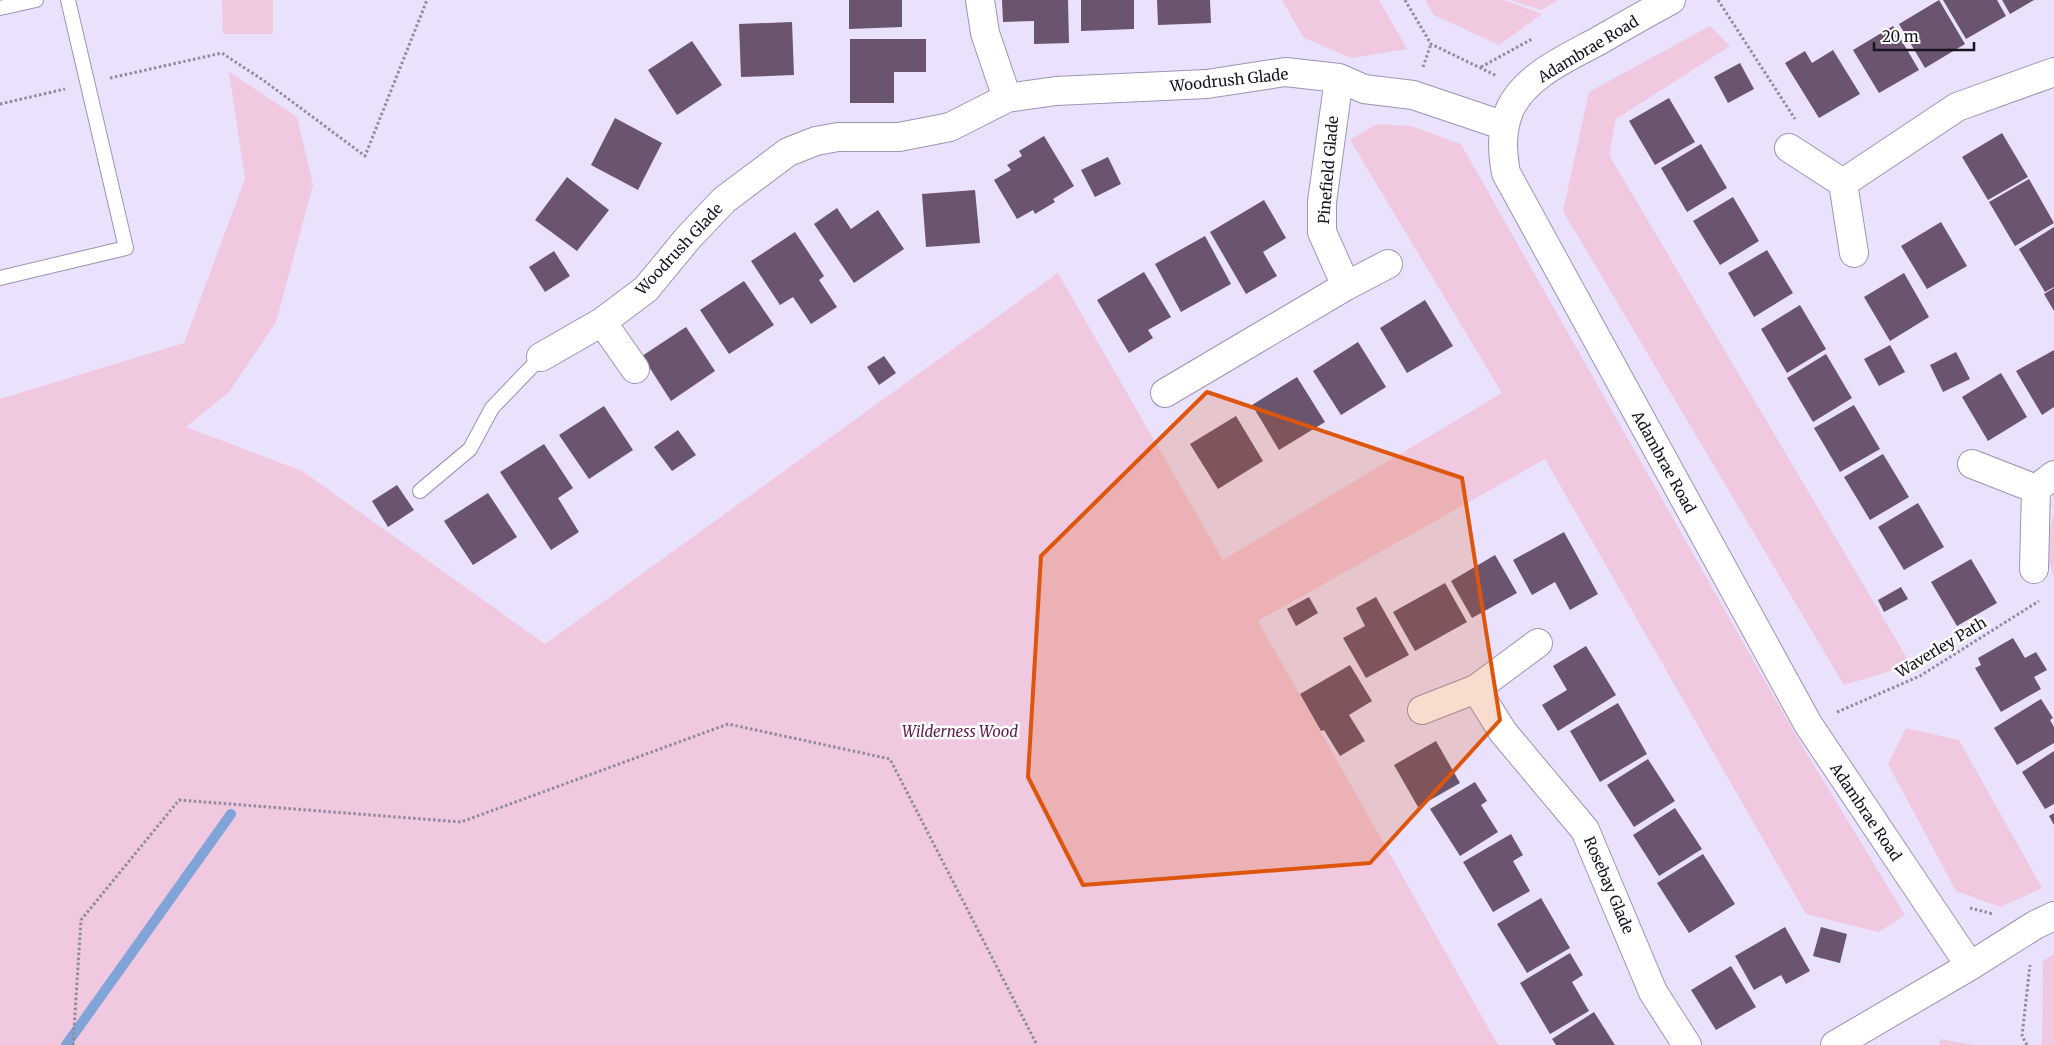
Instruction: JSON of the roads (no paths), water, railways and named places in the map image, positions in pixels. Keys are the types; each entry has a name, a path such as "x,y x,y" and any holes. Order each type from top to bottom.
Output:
{"street":[{"path":"980,0 985,33 1007,98"},
{"name":"Adambrae Road","path":"1671,0 1551,67 1524,89 1511,108 1505,126 1501,148 1506,173 1808,724 1970,966"},
{"name":"Woodrush Glade","path":"541,357 602,322 646,289 688,238 724,200 788,152 816,141 838,137 899,137 950,127 1007,98 1056,91 1207,84 1285,72 1339,78 1364,89 1413,96 1505,126"},
{"path":"1843,183 1957,107 2054,73"},
{"name":"Pinefield Glade","path":"1339,78 1322,202 1322,232 1346,286"},
{"path":"1789,148 1843,183 1854,253"},
{"path":"1165,393 1346,286 1388,264"},
{"path":"602,322 635,370"},
{"path":"1972,464 2045,482 2034,569"},
{"path":"1422,710 1476,689 1538,644"},
{"name":"Rosebay Glade","path":"1476,689 1503,732 1585,830 1653,992 1687,1045"},
{"path":"1835,1045 1970,966 2035,925 2054,916"}],"lane":[{"path":"0,8 36,0"},
{"path":"0,278 126,248 68,0"},
{"path":"420,491 470,449 492,408 541,357"}],"waterway":[{"path":"66,1045 231,814"}],"park label":[{"name":"Wilderness Wood","path":"960,731"}]}
